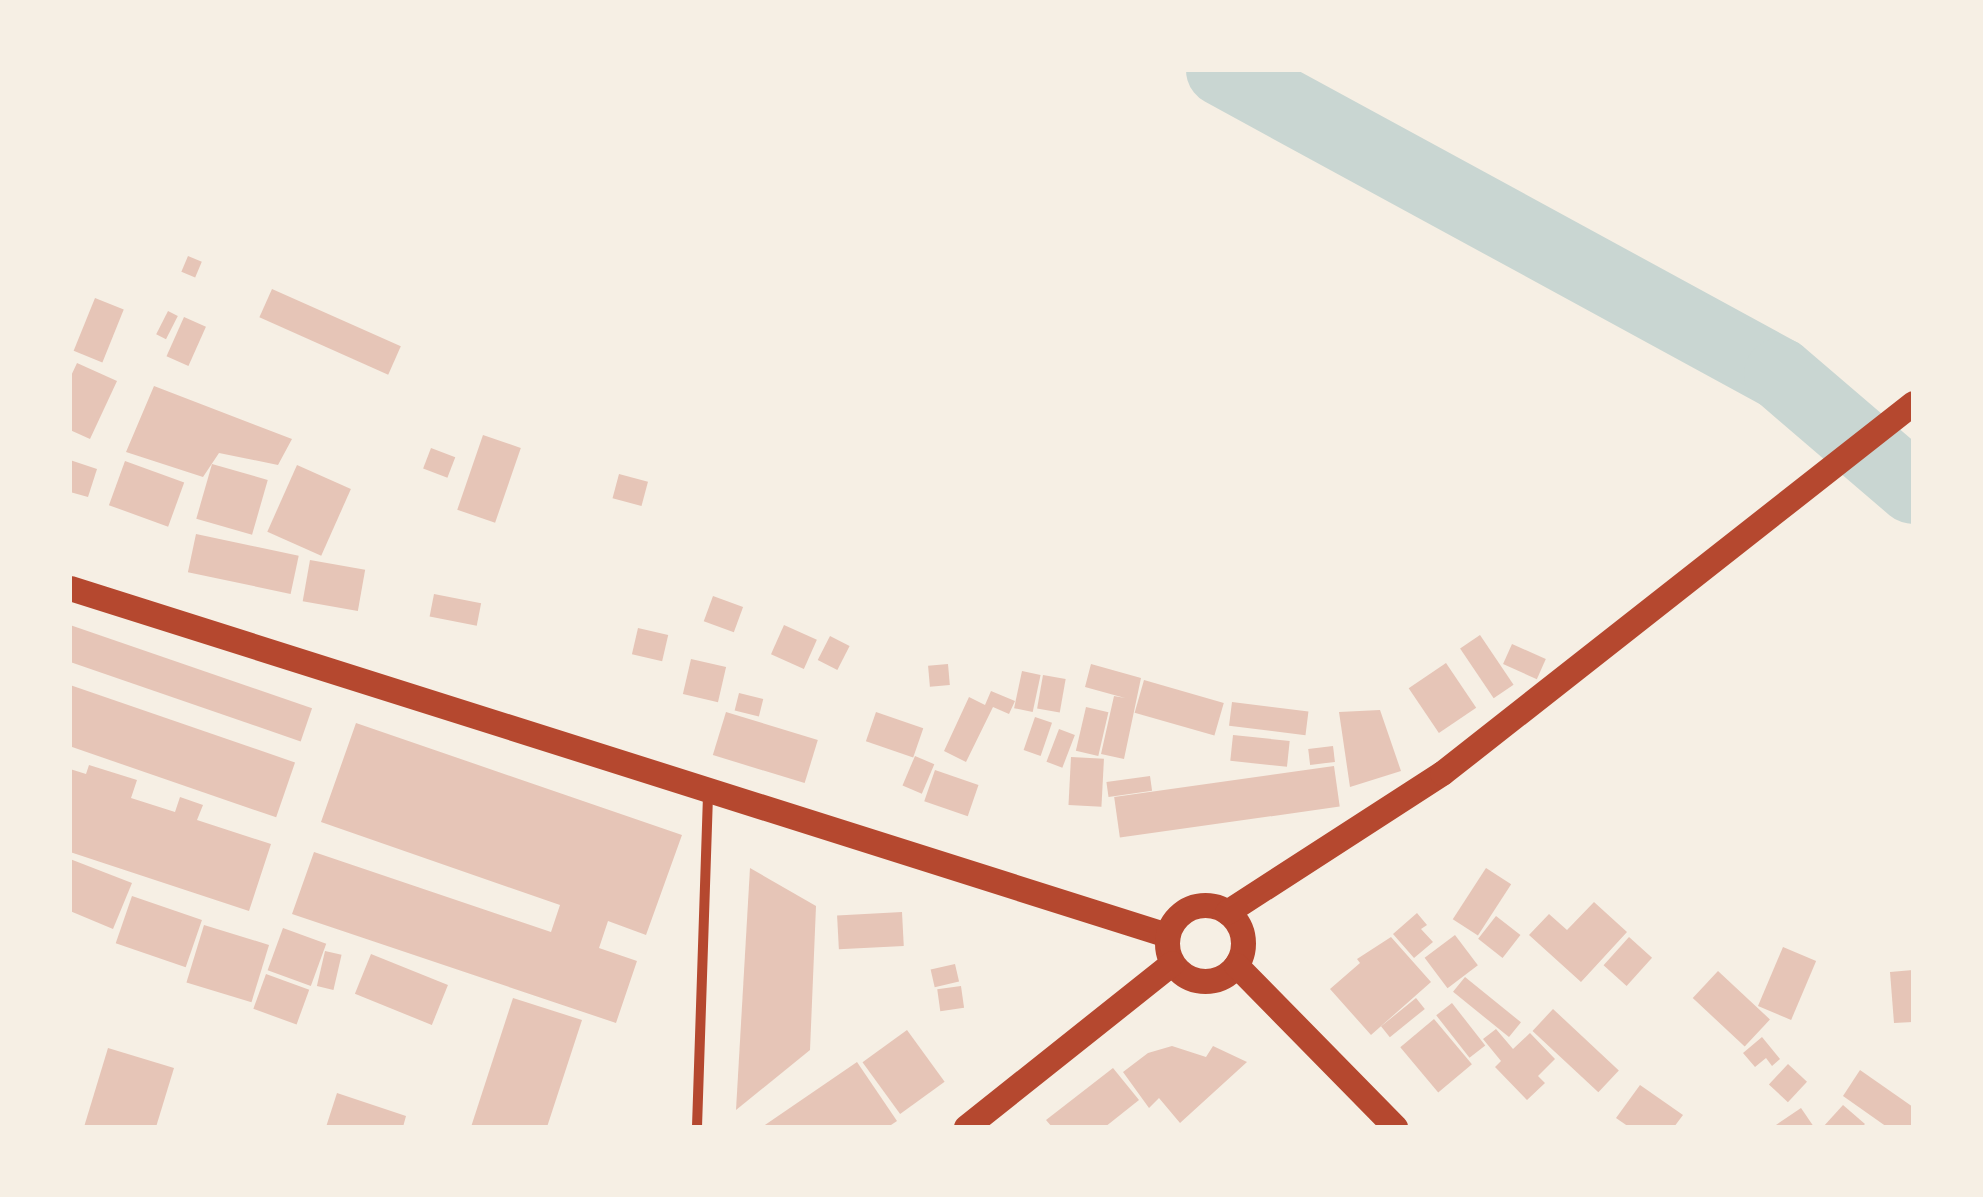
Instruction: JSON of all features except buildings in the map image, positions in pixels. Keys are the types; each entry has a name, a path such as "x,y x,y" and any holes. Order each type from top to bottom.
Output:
{"main road":[{"path":"1227,912 1442,773 1910,405"},
{"path":"70,588 708,788 938,866 1168,935"},
{"path":"1214,906 1227,912 1242,937 1236,965 1226,976 1197,980 1172,964 1168,935 1184,911 1214,906"},
{"path":"966,1127 1172,964"},
{"path":"1236,965 1395,1127"}],"street":[{"path":"697,1127 708,788"}],"waterway":[{"path":"1222,70 1780,374 1913,488"}]}
